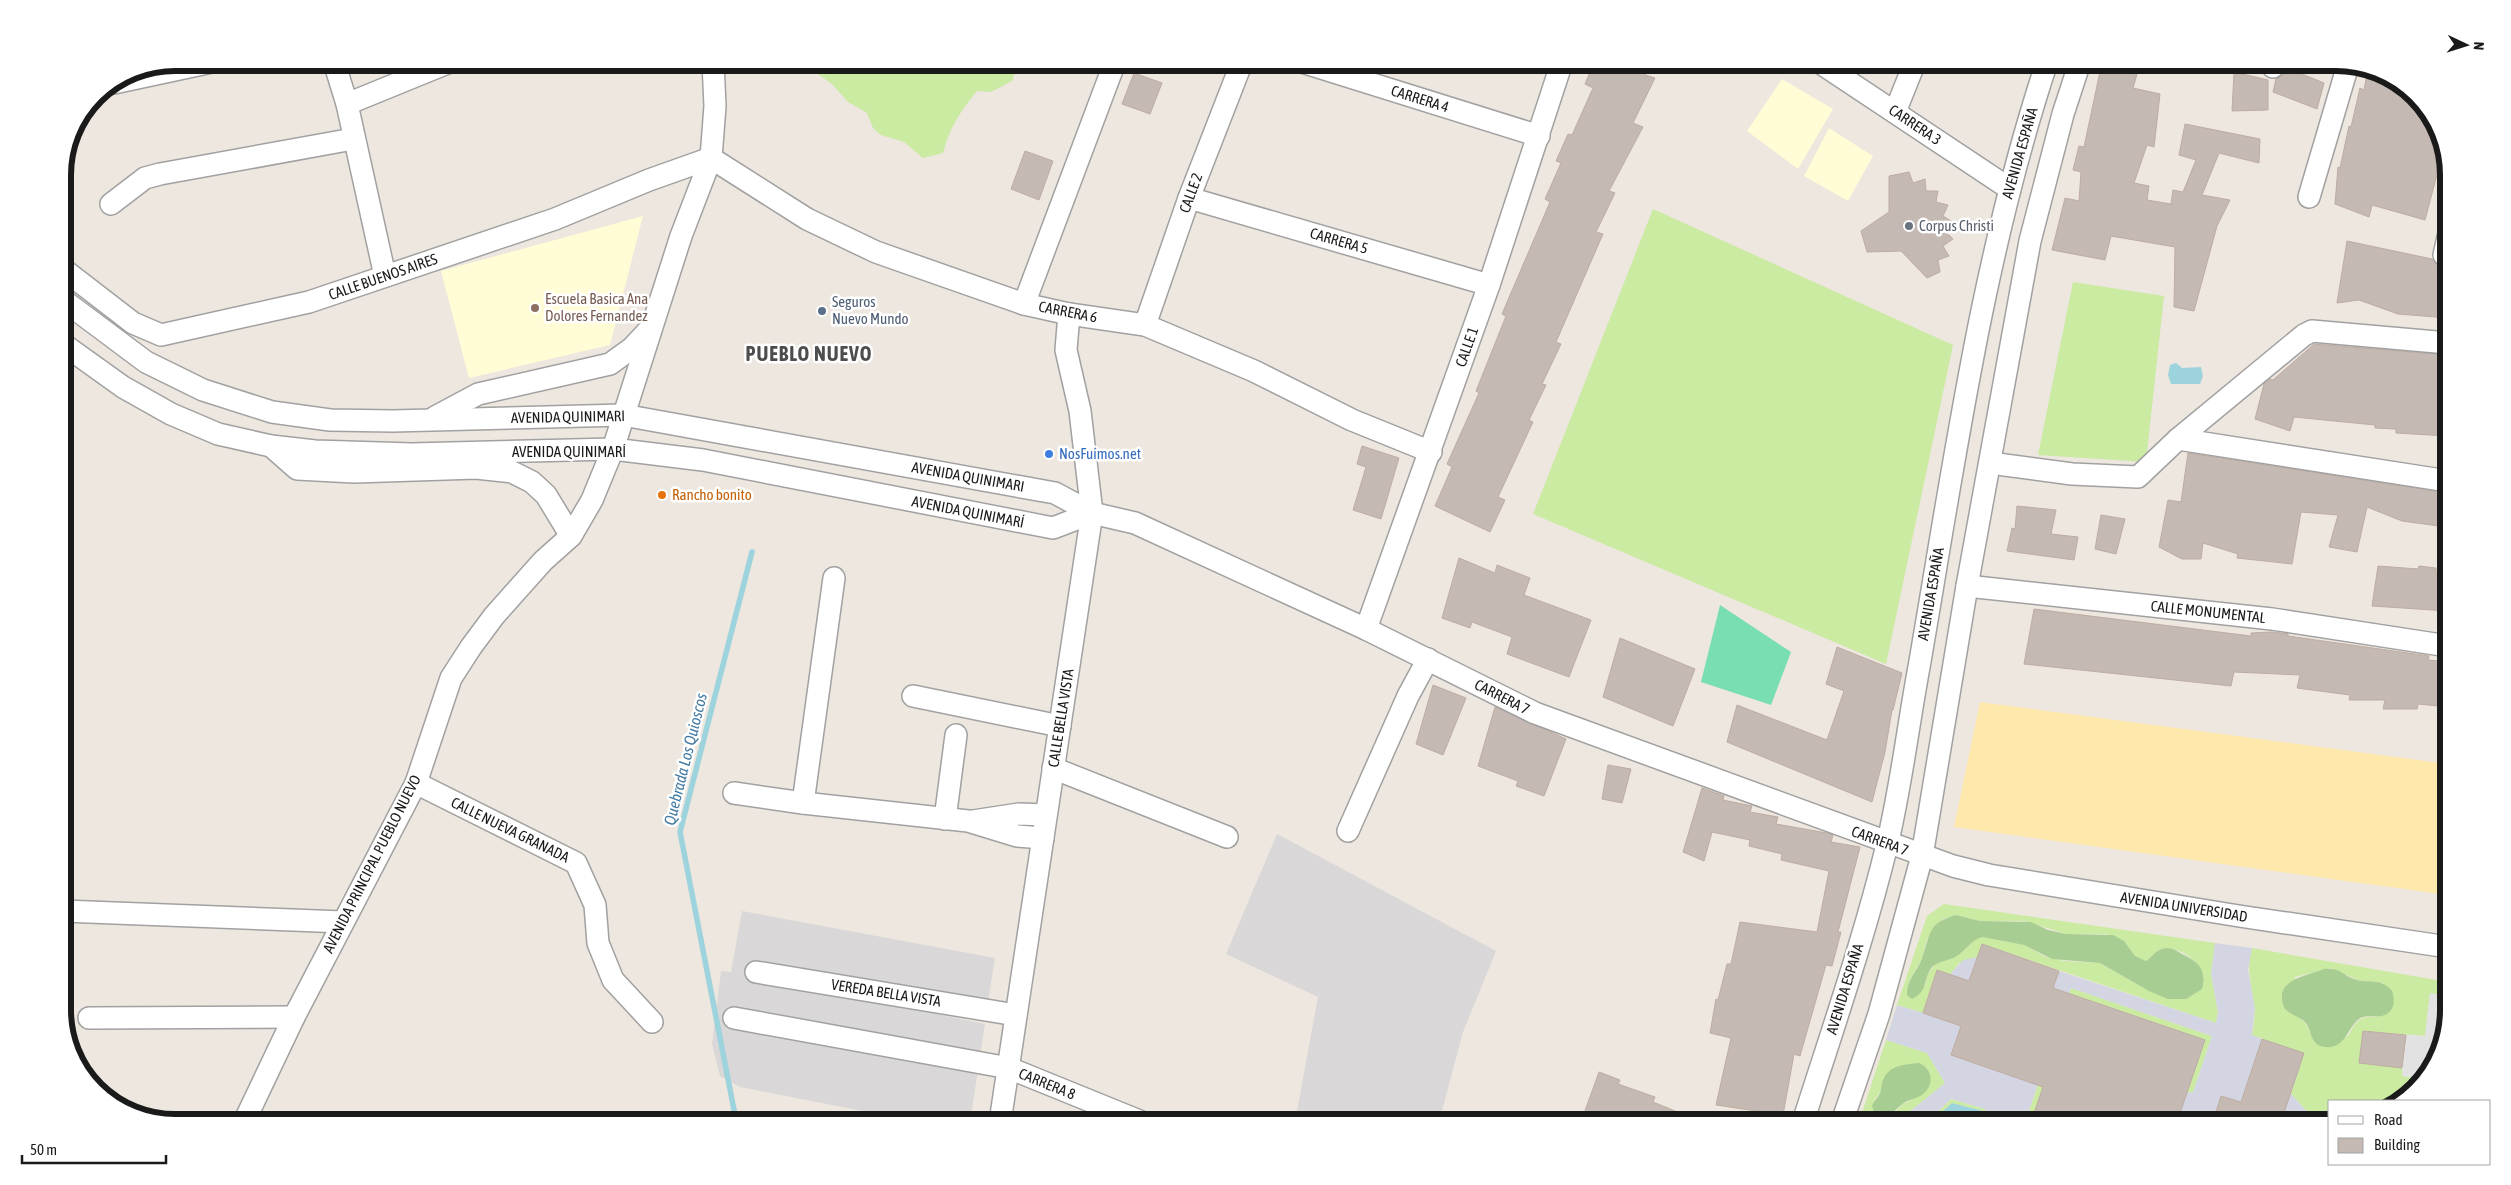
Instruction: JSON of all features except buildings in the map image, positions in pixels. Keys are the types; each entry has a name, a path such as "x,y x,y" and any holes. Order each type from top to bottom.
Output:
{"street":[{"path":"337,71 347,104 385,276"},
{"path":"347,104 428,71"},
{"name":"AVENIDA PRINCIPAL PUEBLO NUEVO","path":"248,1114 294,1017 416,784 452,678 471,647 494,616 544,561 571,536 592,500 613,449 681,236 710,158 716,106 714,71"},
{"path":"1024,304 1111,71"},
{"name":"CALLE 2","path":"1145,325 1189,198 1238,71"},
{"name":"CARRERA 4","path":"1331,71 1538,136"},
{"name":"CALLE 1","path":"1366,629 1431,452 1489,285 1559,71"},
{"name":"CARRERA 3","path":"1834,71 2010,189"},
{"path":"1896,112 1912,71"},
{"name":"AVENIDA ESPAÑA","path":"1805,1114 1855,958 1887,843 1983,306 2029,115 2044,71"},
{"name":"AVENIDA ESPAÑA","path":"1845,1114 1879,1014 1922,856 2030,241 2063,114 2077,71"},
{"path":"149,75 164,72"},
{"path":"2309,197 2346,72"},
{"path":"111,204 145,178 354,139"},
{"name":"CALLE BUENOS AIRES","path":"71,275 133,323 161,335 309,302 555,219 710,158"},
{"name":"CARRERA 6","path":"710,158 807,220 876,252 1024,304 1069,314 1145,325 1254,371 1352,420 1431,452"},
{"name":"CARRERA 5","path":"1189,198 1489,285"},
{"name":"AVENIDA QUINIMARI","path":"71,306 146,362 203,390 272,412 330,420 431,420 624,415 1055,493 1092,513"},
{"name":"CALLE BELLA VISTA","path":"1001,1114 1092,513 1080,412 1066,350 1069,314"},
{"path":"431,420 478,394 610,364 632,348 651,328"},
{"path":"1990,463 2072,474 2138,478 2178,439 2304,335 2312,331 2440,342"},
{"name":"AVENIDA QUINIMARÍ","path":"71,350 123,387 171,414 218,434 271,446 315,451 412,454 613,449 703,460 1053,528 1092,513"},
{"path":"2178,439 2440,480"},
{"path":"271,446 297,469 354,472 476,468 512,472 532,482 546,495 571,536"},
{"name":"CARRERA 7","path":"1092,513 1135,523 1366,629 1534,713 1922,856"},
{"path":"803,803 834,578"},
{"name":"CALLE MONUMENTAL","path":"1968,586 2272,619 2440,645"},
{"path":"1348,831 1408,696 1428,660"},
{"path":"914,696 1060,726"},
{"path":"945,819 956,736"},
{"path":"1053,768 1227,837"},
{"name":"CALLE NUEVA GRANADA","path":"416,784 576,863 595,905 598,943 613,980 652,1022"},
{"path":"734,793 968,822 1017,836 1043,838"},
{"path":"968,822 1019,814 1046,814"},
{"name":"AVENIDA UNIVERSIDAD","path":"1922,856 1989,875 2239,916 2440,946"},
{"path":"71,915 343,922"},
{"name":"VEREDA BELLA VISTA","path":"756,972 1016,1014"},
{"path":"89,1018 294,1017"},
{"name":"CARRERA 8","path":"734,1018 1008,1068 1120,1114"}],"shaded area":[{"path":"1782,79 1833,109 1798,169 1747,131"},
{"path":"1829,128 1873,156 1848,201 1804,176"},
{"name":"Escuela Basica Ana Dolores Fernandez","path":"643,216 610,345 469,378 441,271"},
{"path":"1277,834 1496,951 1463,1032 1441,1114 1296,1114 1318,997 1226,954"},
{"path":"742,911 995,958 985,1020 736,973 985,1024 971,1114 877,1114 740,1087 720,1076 712,1044 721,971 731,972"},
{"path":"2215,943 2252,948 2248,970 2255,1008 2252,1035 2262,1039 2249,1079 2291,1094 2309,1114 2274,1114 2222,1096 2216,1114 2180,1114 2187,1093 2193,1092 2212,1036 2071,988 2028,1114 1986,1114 1985,1109 1951,1099 1935,1114 1907,1114 1945,1083 1927,1053 1886,1040 1897,1005 1936,1017 1951,973 1963,960 1978,957 2055,983 2059,971 2216,1023 2218,1012 2211,974","holes":["1978,977 2026,1081 1951,1055"]},
{"path":"2430,993 2440,995 2438,1030 2426,1062 2414,1077 2402,1076 2406,1035 2425,1036"}],"green space":[{"path":"814,71 1016,71 1012,81 991,92 977,91 956,120 943,153 923,158 904,142 881,135 873,128 867,113 848,102 832,84"},
{"path":"1653,209 1953,345 1886,664 1533,514"},
{"path":"2073,282 2164,296 2146,462 2038,455"},
{"path":"1720,605 1791,652 1771,705 1701,682"},
{"path":"1944,904 2215,943 2211,974 2218,1012 2216,1023 1982,944 1978,957 1959,963 1950,975 1937,971 1923,1013 1897,1005 1927,916","holes":["1956,915 1980,921 2025,921 2066,934 2107,934 2124,941 2135,956 2146,961 2162,949 2175,949 2194,960 2204,977 2144,988 2100,963 2064,961 2046,957 2024,945 1982,937 1976,939 1956,957 1935,964 1928,974 1925,986 1909,982 1922,958 1927,939 1943,919"]},
{"path":"1956,915 1980,921 2031,922 2048,930 2066,934 2113,935 2124,941 2135,956 2146,961 2160,950 2165,948 2171,949 2198,964 2203,977 2202,989 2186,999 2168,999 2149,991 2100,963 2052,959 2024,945 1982,937 1975,940 1957,956 1937,963 1932,967 1921,993 1912,999 1907,995 1907,989 1920,963 1931,931 1940,922"},
{"path":"2252,948 2440,981 2440,995 2430,994 2425,1036 2363,1031 2360,1063 2402,1068 2402,1076 2414,1077 2404,1088 2387,1100 2328,1100 2327,1114 2309,1114 2291,1094 2304,1053 2251,1035 2254,1024 2254,1002 2249,970","holes":["2331,968 2358,980 2383,983 2391,1009 2385,1014 2359,1020 2348,1036 2319,1045 2301,1019 2295,977"]},
{"path":"2324,969 2337,970 2354,979 2379,982 2388,987 2392,991 2394,1001 2391,1010 2384,1015 2367,1016 2359,1019 2342,1042 2337,1045 2332,1047 2320,1046 2314,1040 2304,1021 2285,1009 2282,999 2286,985 2300,977"},
{"path":"2071,988 2212,1036 2193,1092 2187,1093 2205,1040 2074,995 2053,1042"},
{"path":"1886,1040 1927,1053 1945,1083 1907,1114 1862,1114","holes":["1912,1064 1919,1096 1903,1104 1894,1113 1874,1100 1900,1066"]},
{"path":"1919,1063 1924,1066 1930,1073 1929,1087 1922,1095 1907,1101 1890,1114 1875,1114 1872,1106 1880,1093 1885,1076 1894,1068"},
{"path":"2050,1067 2035,1114 2028,1114 2044,1068"},
{"path":"1951,1099 1985,1109 1986,1114 1984,1114 1983,1111 1952,1103 1940,1114 1935,1114"}],"sand":[{"path":"1980,702 2440,763 2440,894 1954,827"}],"water":[{"path":"2176,363 2182,368 2201,367 2203,376 2200,384 2171,384 2168,375 2170,365"},
{"path":"1952,1103 1983,1111 1984,1114 1940,1114"}],"waterway":[{"name":"Quebrada Los Quioscos","path":"735,1114 680,832 752,552"}],"place":[{"name":"Corpus Christi","path":"1909,226"},
{"name":"Escuela Basica Ana Dolores Fernandez","path":"535,308"},
{"name":"Seguros Nuevo Mundo","path":"822,311"},
{"name":"NosFuimos.net","path":"1049,454"},
{"name":"Rancho bonito","path":"662,495"}],"district":[{"name":"PUEBLO NUEVO","path":"809,354"}]}
